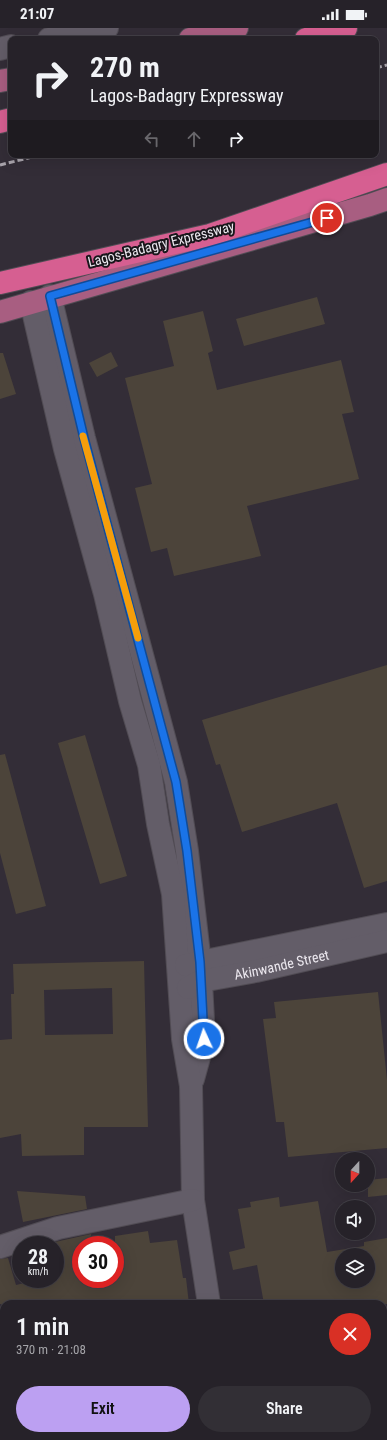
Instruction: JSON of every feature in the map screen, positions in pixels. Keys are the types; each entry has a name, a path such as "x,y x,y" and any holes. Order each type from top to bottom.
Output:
{"highway":[{"path":"317,36 346,28"},
{"name":"Lagos-Badagry Expressway","path":"0,283 210,235 387,174"}],"main road":[{"path":"203,36 237,28"},
{"name":"Lagos-Badagry Expressway","path":"0,312 387,199"}],"street":[{"path":"65,36 106,28"},
{"path":"41,299 65,449 105,594 130,701 149,765 158,824 174,894 183,1040 191,1086 193,1200 208,1300"},
{"path":"41,299 84,438 176,782 187,851 201,972 204,1039 191,1086"},
{"name":"Akinwande Street","path":"179,993 201,972 387,924"},
{"name":"Akinwande Street","path":"178,966 201,972 256,971 387,941"},
{"path":"0,1247 58,1228 193,1200"}],"building":[{"path":"317,297 325,324 244,346 236,319"},
{"path":"203,311 213,351 208,353 217,390 341,360 354,412 342,414 359,479 247,506 261,556 174,576 167,548 151,552 135,488 152,484 125,378 174,366 163,321"},
{"path":"111,352 118,366 97,377 89,363"},
{"path":"0,353 3,353 16,394 0,399"},
{"path":"387,665 387,881 364,888 337,803 242,832 220,764 216,765 202,720"},
{"path":"85,735 127,876 100,884 58,743"},
{"path":"5,754 46,906 16,914 0,853 0,755"},
{"path":"144,961 148,1127 84,1127 84,1155 22,1156 21,1134 0,1138 0,1040 12,1039 11,994 14,994 13,964","holes":["112,988 113,1034 45,1035 44,990"]},
{"path":"378,992 387,1080 387,1148 288,1157 284,1122 276,1122 263,1019 276,1018 274,1002"},
{"path":"387,1178 387,1195 368,1197 368,1192 375,1192 375,1179"},
{"path":"17,1191 85,1196 87,1209 23,1222"},
{"path":"279,1197 280,1207 318,1201 327,1252 335,1251 335,1288 375,1288 375,1248 352,1248 364,1246 364,1242 387,1238 387,1300 263,1300 257,1265 233,1270 229,1252 245,1248 238,1209 251,1207 250,1202"},
{"path":"148,1231 150,1243 177,1240 183,1278 186,1278 189,1300 0,1300 0,1259 8,1258 12,1272 12,1288 64,1288 64,1240 72,1238 72,1288 124,1288 124,1236 115,1236"}],"railway":[{"path":"379,67 387,65"},
{"path":"0,165 28,158"}],"slow traffic":[{"path":"83,436 138,638"}],"route":[{"path":"204,1039 200,962 187,851 176,782 150,680 84,438 50,296 327,218"}]}
